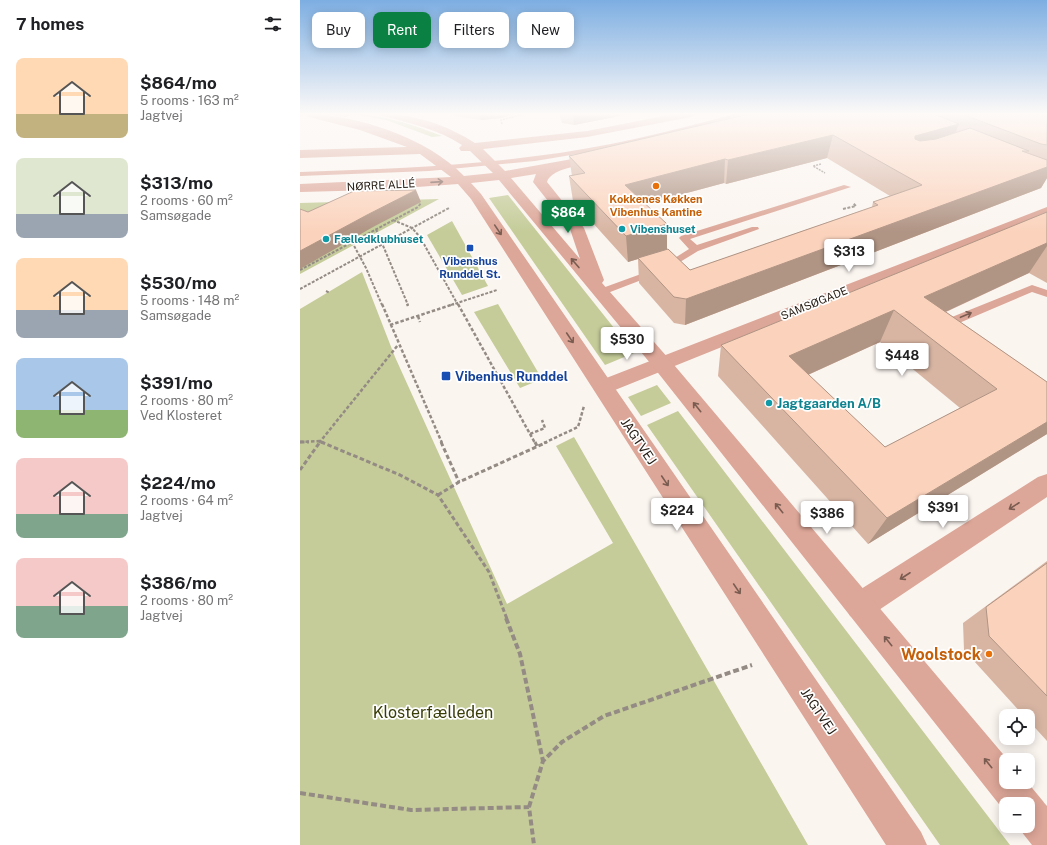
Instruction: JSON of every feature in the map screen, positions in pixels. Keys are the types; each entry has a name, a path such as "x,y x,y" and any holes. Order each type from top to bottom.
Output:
{"street":[{"path":"300,154 348,153"},
{"path":"300,162 380,153"},
{"name":"JAGTVEJ","path":"427,153 449,167 476,197 908,845"},
{"path":"481,153 504,176 546,229 662,364 1016,797"},
{"path":"462,180 493,164 523,153"},
{"name":"NØRRE ALLÉ","path":"300,188 462,180 504,176 551,169 610,153"},
{"path":"551,169 542,175 540,182 577,228 601,292"},
{"name":"SAMSØGADE","path":"603,388 1047,210"},
{"path":"860,606 1047,484"},
{"path":"1035,819 1047,834"}],"lane":[{"name":"NØRRE ALLÉ","path":"300,174 493,164 565,153"},
{"path":"694,249 684,238 847,187"},
{"path":"662,269 694,249 755,229"},
{"path":"601,292 641,277"},
{"path":"945,340 936,328 1032,288 1047,294"}],"path":[{"path":"300,270 418,207 425,198"},
{"path":"300,289 449,208"},
{"path":"393,220 412,228 420,237 456,304 537,446"},
{"path":"376,230 408,306"},
{"path":"352,242 360,256 459,482"},
{"path":"390,325 497,290"},
{"path":"326,291 330,293"},
{"path":"418,316 420,322"},
{"path":"300,470 320,442 398,344"},
{"path":"438,495 459,482 578,427 588,396 603,388"},
{"path":"530,434 545,428 542,420"},
{"path":"300,442 320,442 400,475 438,495 490,572 520,654 543,761"},
{"path":"534,845 529,808 543,761 562,742 604,716 782,656"},
{"path":"300,793 411,810 529,808"}],"green space":[{"path":"508,195 634,353 605,365 489,198"},
{"path":"439,199 300,274 300,203"},
{"path":"452,221 488,286 462,295 427,235"},
{"name":"Klosterfælleden","path":"362,272 395,357 507,604 613,543 556,446 574,437 808,845 300,845 300,309"},
{"path":"498,304 542,379 520,388 474,312"},
{"path":"657,385 671,403 641,416 628,397"},
{"path":"678,411 999,831 999,833 1001,833 1010,845 940,845 647,425"}],"building":[{"path":"580,153 756,153 728,160 725,159 625,185 667,224 626,236 569,176 585,173 569,156"},
{"path":"866,153 1029,153 1047,160 1047,167 686,299 674,297 638,258 668,249 690,270 878,205 873,202 922,185"},
{"path":"416,190 300,251 300,209 308,212 354,191"},
{"path":"1047,212 1047,243 924,297 1047,382 1047,422 887,518 721,345","holes":["894,310 997,389 885,447 789,356"]},
{"path":"1047,563 1047,696 989,636 986,607"}],"place":[{"name":"Kokkenes Køkken Vibenhus Kantine","path":"656,186"},
{"name":"Vibenshuset","path":"622,229"},
{"name":"Fælledklubhuset","path":"326,239"},
{"name":"Vibenshus Runddel St.","path":"470,248"},
{"name":"Vibenhus Runddel","path":"446,376"},
{"name":"Jagtgaarden A/B","path":"769,403"},
{"name":"Woolstock","path":"989,654"}]}
